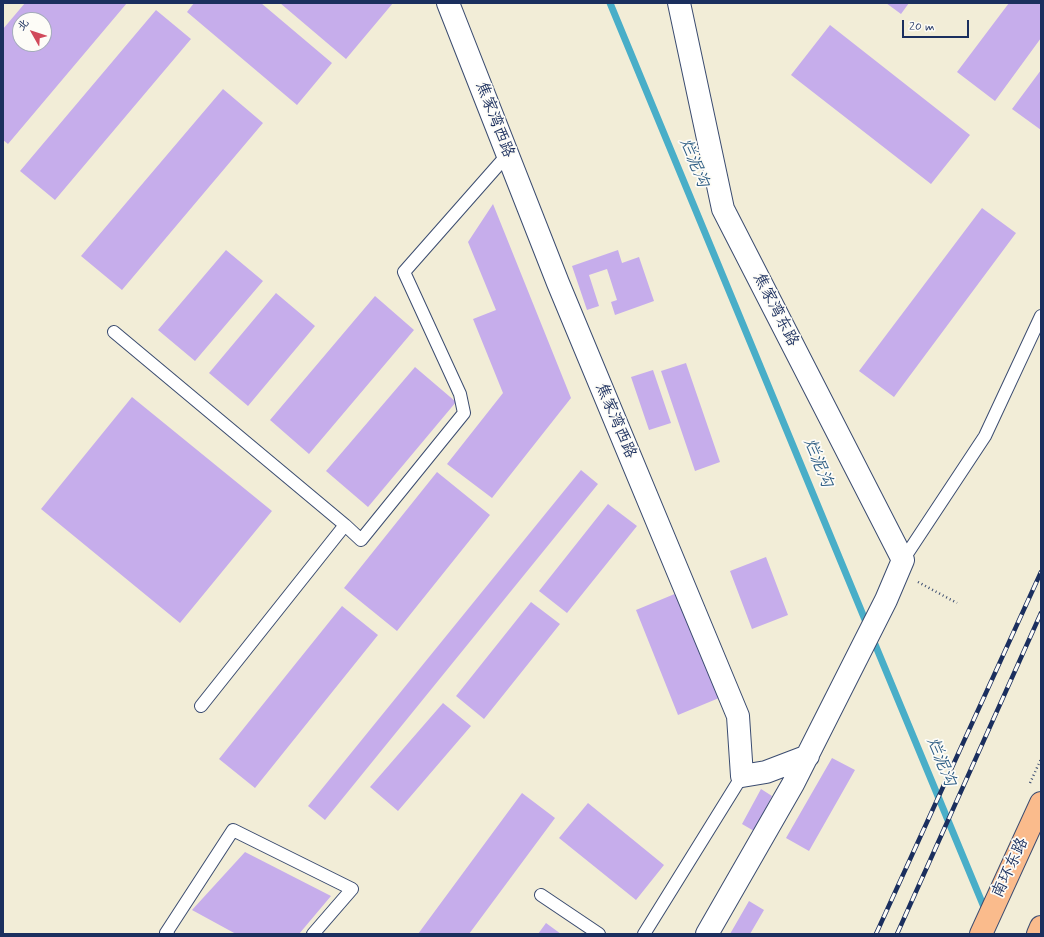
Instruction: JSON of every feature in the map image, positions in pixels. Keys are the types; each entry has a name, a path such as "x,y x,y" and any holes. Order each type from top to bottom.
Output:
{"highway":[{"name":"南环东路","path":"981,934 1041,803"},
{"path":"1038,934 1041,927"}],"street":[{"name":"焦家湾西路","path":"448,3 561,291 738,716 742,776"},
{"name":"焦家湾东路","path":"680,3 723,209 900,566"},
{"path":"707,934 808,756 886,600 900,566"},
{"path":"742,776 766,772 808,756"}],"lane":[{"path":"114,332 361,540 464,413 460,394 404,272 508,154"},
{"path":"900,566 985,436 1041,316"},
{"path":"201,706 345,525"},
{"path":"644,934 742,776"},
{"path":"168,934 166,933 232,830 352,889 313,934"},
{"path":"541,895 599,934"}],"path":[{"path":"900,566 957,603"}],"building":[{"path":"25,3 127,3 8,144 3,140 3,29 12,18 12,52 52,52 52,12 17,12"},
{"path":"194,3 261,3 332,63 297,105 187,12"},
{"path":"280,3 393,3 346,59"},
{"path":"886,3 909,3 901,14"},
{"path":"1009,3 1041,3 1041,38 995,101 957,72"},
{"path":"156,10 191,39 55,200 20,171"},
{"path":"830,25 970,135 931,184 791,75"},
{"path":"1041,70 1041,130 1012,109"},
{"path":"223,89 263,123 122,290 81,256"},
{"path":"493,204 571,398 492,498 447,464 503,393 473,319 496,310 468,242"},
{"path":"982,208 1016,233 894,397 859,371"},
{"path":"226,250 263,281 195,361 158,330"},
{"path":"618,250 622,263 639,257 654,301 615,315 611,302 617,300 607,269 589,275 599,306 587,310 572,266"},
{"path":"276,293 315,326 248,406 209,373"},
{"path":"375,296 414,330 309,454 270,420"},
{"path":"686,363 720,462 695,471 661,371"},
{"path":"415,367 456,402 368,507 326,471"},
{"path":"653,370 671,423 649,430 631,377"},
{"path":"132,397 272,511 180,623 41,509"},
{"path":"581,470 598,484 325,820 308,806"},
{"path":"437,472 490,515 397,631 344,588"},
{"path":"608,504 637,526 567,613 539,591"},
{"path":"766,557 788,615 752,629 730,571"},
{"path":"677,593 719,698 678,715 636,610"},
{"path":"531,602 560,624 484,719 456,696"},
{"path":"342,606 378,635 255,788 219,759"},
{"path":"443,703 471,726 398,811 370,787"},
{"path":"832,758 855,770 809,851 786,838"},
{"path":"761,789 772,796 754,831 742,824"},
{"path":"522,793 555,818 469,934 418,934"},
{"path":"588,803 664,865 636,900 559,838"},
{"path":"245,852 331,896 299,934 236,934 192,910"},
{"path":"749,901 764,910 750,934 730,934"},
{"path":"546,923 561,934 538,934"}],"waterway":[{"name":"烂泥沟","path":"610,3 868,627"},
{"name":"烂泥沟","path":"872,637 986,912"}],"railway":[{"path":"876,934 1041,572"},
{"path":"897,934 1041,613"}]}
